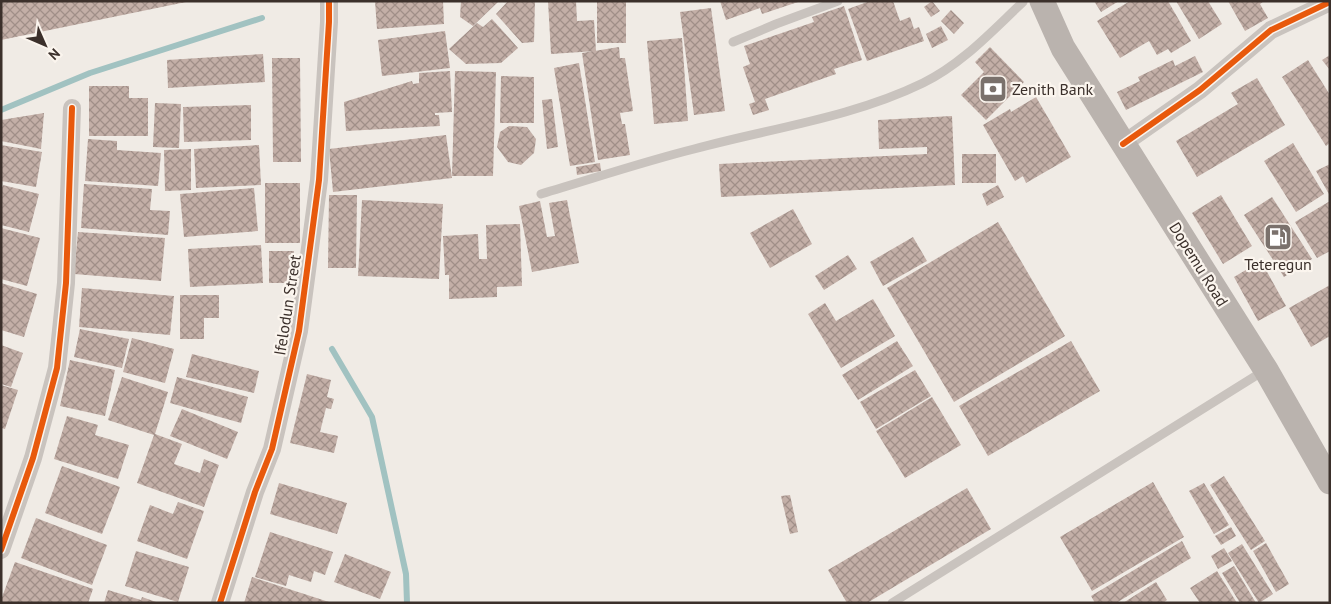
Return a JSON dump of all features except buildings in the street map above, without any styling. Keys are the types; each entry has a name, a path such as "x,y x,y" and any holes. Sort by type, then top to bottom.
{"main road":[{"path":"1042,1 1063,48"},
{"path":"1023,2 1063,48"},
{"name":"Dopemu Road","path":"1063,48 1266,370 1330,482"}],"street":[{"name":"Ifelodun Street","path":"220,603 255,492 272,449 299,331 319,180 329,1"},
{"path":"1123,144 1200,90 1271,30 1330,2"},
{"path":"1,550 32,458 57,368 66,283 72,108"}],"lane":[{"path":"733,42 838,1"},
{"path":"541,194 694,149 841,114 880,101 924,82 962,58 1023,2"},
{"path":"892,603 1266,370"}],"waterway":[{"path":"1,110 90,73 262,18"},
{"path":"332,349 372,417 406,574 407,603"}],"cycle path":[{"path":"220,603 255,492 272,449 299,331 319,180 329,1"},
{"path":"1123,144 1200,90 1271,30 1330,2"},
{"path":"1,550 33,458 57,368 66,283 72,108"}],"place":[{"name":"Zenith Bank","path":"993,89"},
{"name":"Teteregun","path":"1278,237"}]}
